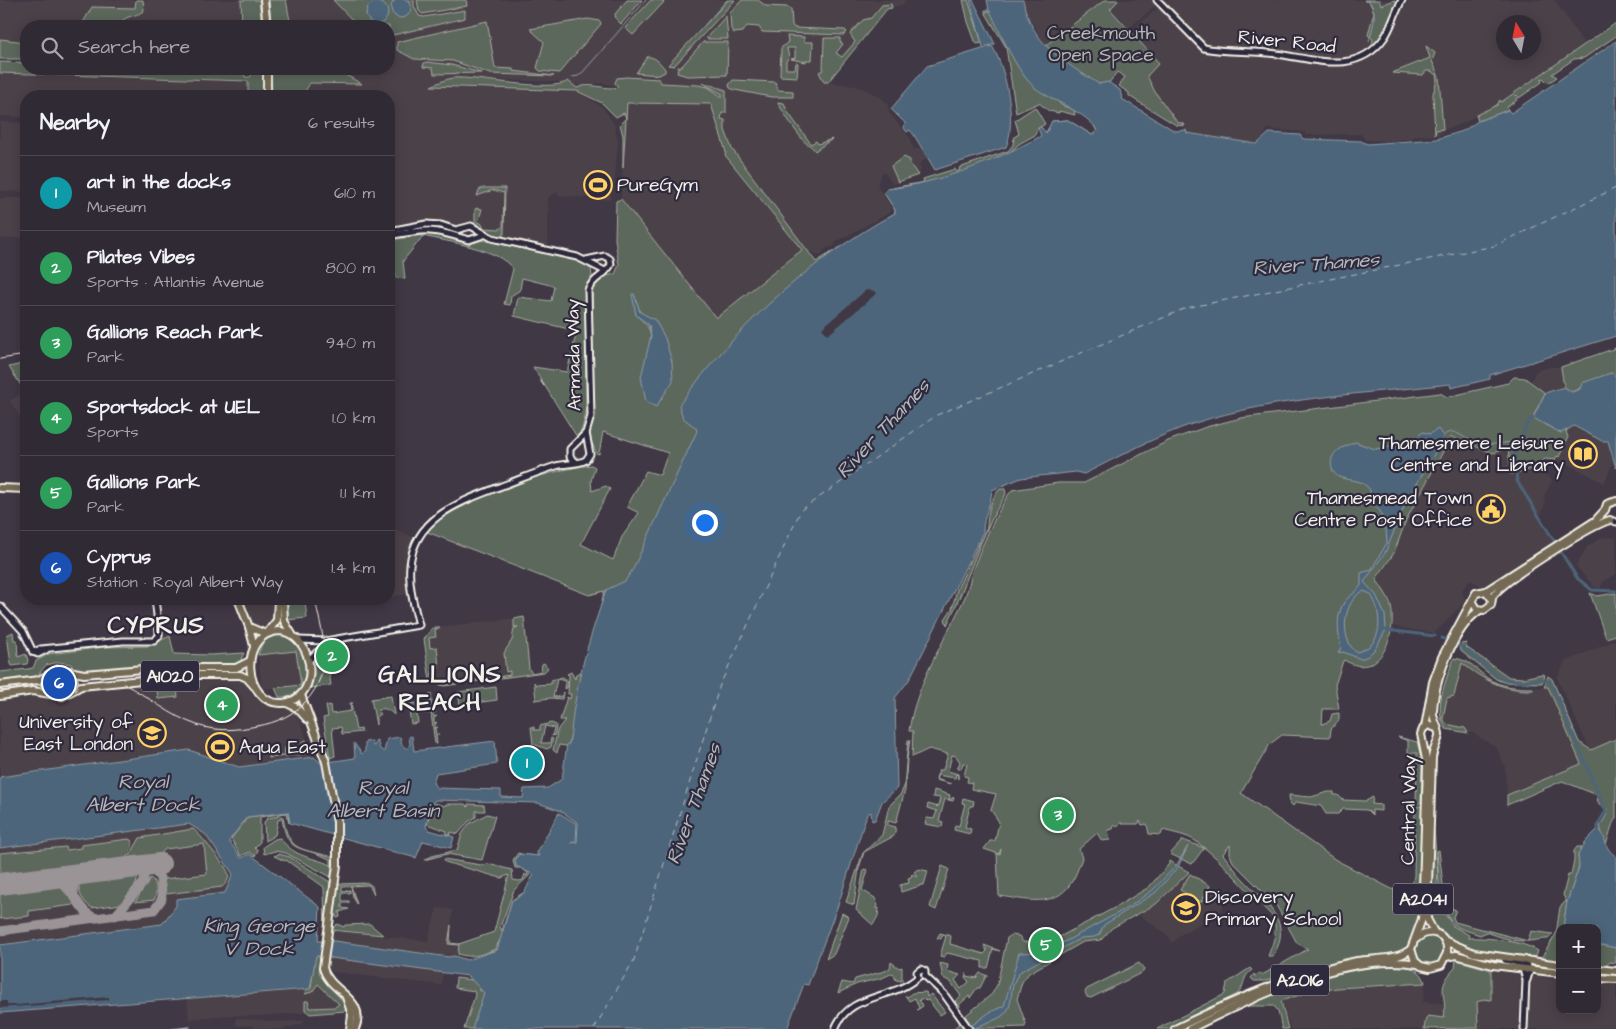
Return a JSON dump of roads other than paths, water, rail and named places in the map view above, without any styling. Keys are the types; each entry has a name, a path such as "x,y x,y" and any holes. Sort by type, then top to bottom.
{"main road":[{"path":"264,0 266,20"},
{"path":"267,75 267,90"},
{"path":"0,488 20,489"},
{"path":"1553,550 1504,583 1492,597 1491,605 1486,610 1480,610 1473,602 1476,592 1486,591 1561,545 1594,521 1606,507 1616,501"},
{"path":"1561,545 1614,521 1606,507"},
{"path":"1486,591 1492,597"},
{"name":"Central Way","path":"1415,940 1421,924 1422,910 1427,764 1421,734 1425,727 1434,682 1451,642 1473,602"},
{"path":"240,605 254,646 250,661 256,689 269,701 287,703 301,712 313,728"},
{"path":"254,646 277,620 278,605"},
{"path":"283,605 285,624 306,651 309,680 302,695 287,703"},
{"name":"Central Way","path":"1434,932 1427,919 1432,758 1435,742 1439,735 1433,713 1438,685 1451,642 1470,618 1480,610"},
{"path":"249,627 266,634 280,631 293,634"},
{"name":"A1020","path":"67,671 76,674 155,668 236,668 250,661"},
{"path":"0,685 36,681 56,670 67,671 74,681 71,690"},
{"name":"A1020","path":"0,696 33,691 62,696 78,687 146,678 226,674 243,676 256,689"},
{"path":"46,676 45,685 48,693"},
{"path":"302,695 321,747 335,801 337,858 324,963 326,976 345,996 352,1014 350,1029"},
{"path":"1425,727 1431,725 1436,728"},
{"name":"Central Way","path":"1423,740 1429,743 1435,742"},
{"path":"1446,941 1448,950 1446,957 1436,967 1430,968 1418,964 1413,957 1411,949 1415,940 1425,932 1434,932 1446,941 1469,952 1556,964"},
{"name":"A2016","path":"1175,1029 1256,990 1290,978 1366,959 1401,956 1411,949"},
{"path":"1446,957 1456,955 1481,962 1556,973"},
{"name":"A2016","path":"1190,1029 1268,991 1294,982 1374,964 1405,962 1418,964"},
{"path":"1601,970 1616,971"},
{"path":"1601,978 1616,979"},
{"path":"345,996 349,996 356,1009 358,1019 355,1029"}],"street":[{"name":"River Road","path":"1157,0 1204,48 1250,50 1342,63 1359,58 1376,47 1384,38 1402,0"},
{"path":"395,230 431,224 456,230 471,226 484,235 586,260 605,271 610,268 611,260 605,256 586,260"},
{"path":"395,235 431,229 446,232 466,240 484,235"},
{"path":"464,229 463,236 466,240"},
{"path":"475,238 477,230"},
{"name":"Armada Way","path":"596,278 597,259"},
{"name":"Armada Way","path":"343,638 419,625 410,586 410,568 414,548 427,526 448,508 464,500 559,465 584,462 588,457 590,450 586,444 586,433 591,414 588,297 590,286 605,271"},
{"name":"Armada Way","path":"559,465 570,457 571,447 586,433"},
{"path":"578,442 586,444"},
{"path":"570,457 576,462"},
{"path":"0,606 23,631 33,652 38,654 46,650 123,641 150,643 159,636 156,605"},
{"path":"299,640 316,642 343,638"},
{"path":"308,661 317,652 343,638"},
{"path":"1496,956 1526,964 1524,1029"},
{"path":"835,1029 840,1017 851,1006 864,1000 895,992 918,977 917,972 921,969 925,971 925,976 944,994 969,1029"}],"water":[{"path":"397,-1 405,-1 410,4 410,12 405,17 397,17 392,12 392,4"},
{"path":"970,0 973,0 995,44 983,47"},
{"path":"987,0 1023,0 1027,16 1034,29 1051,50 1073,68 1099,84 1108,82 1120,90 1122,99 1175,131 1186,130 1187,133 1257,144 1269,133 1300,135 1303,139 1361,141 1367,144 1437,139 1463,131 1478,121 1508,110 1511,113 1616,41 1616,336 1490,375 1490,379 1451,388 1450,384 1321,398 1257,407 1226,414 1166,434 1084,474 1076,472 1021,478 992,490 983,532 909,680 895,698 897,788 882,802 875,820 872,821 871,812 867,814 838,905 808,985 804,984 787,1029 472,1029 484,993 468,976 316,956 310,989 0,1013 0,945 162,924 176,906 176,899 225,893 233,874 205,834 189,824 0,848 0,777 189,750 239,767 314,757 321,763 355,758 354,743 362,754 365,751 365,742 372,741 373,746 377,740 380,749 384,752 387,739 400,737 402,745 407,749 410,744 409,737 412,736 414,751 495,741 497,764 436,773 433,783 437,788 501,790 501,797 523,798 524,789 548,788 562,779 581,673 606,590 625,581 633,569 697,431 696,428 683,418 679,405 702,376 726,348 776,297 833,252 895,213 884,193 887,189 927,182 967,170 1041,136 1038,128 1041,127 1046,133 1052,121 1068,120 1092,135 1097,131 1087,119 1041,92 1027,80 1009,52 990,11 985,12 985,10 989,10","holes":["435,800 538,803 561,811 578,823 577,842 571,843 576,841 577,824 559,813 537,853 539,856 520,854 515,859 516,866 534,875 524,892 512,900 497,950 467,960 454,956 449,957 334,941 318,941 320,907 250,854 241,858 229,841 247,817 288,812 290,823 416,858 423,841 451,848 454,837 429,830 426,827 431,805"]},
{"path":"373,3 381,3 388,13 386,20 368,20 367,17 367,9"},
{"path":"992,46 1002,68 1008,95 1010,124 1006,147 935,170 914,135 910,130 907,132 904,128 905,123 891,109 927,66"},
{"path":"632,294 634,294 640,312 655,320 665,338 672,362 673,381 656,407 646,402 641,377 651,336 649,325 636,315"},
{"path":"1611,373 1616,376 1616,468 1608,441 1602,441 1574,426 1561,433 1533,418 1545,393 1564,387 1572,392 1580,389 1582,383"},
{"path":"1438,429 1443,436 1442,441 1407,500 1385,553 1364,582 1376,595 1385,615 1386,630 1375,649 1368,656 1361,659 1343,652 1338,653 1341,648 1338,630 1340,611 1346,600 1361,585 1361,573 1371,570 1387,543 1386,530 1380,511 1369,501 1370,490 1360,482 1344,479 1336,475 1333,472 1331,461 1334,454 1339,450 1355,442 1375,449 1407,444 1423,432 1430,434","holes":["1363,591 1371,594 1379,619 1376,636 1372,644 1356,652 1347,638 1345,629 1348,611 1356,596"]},
{"path":"1598,829 1603,834 1609,849 1616,856 1616,948 1601,945 1601,924 1564,924 1567,902 1579,867 1578,855 1586,841"},
{"path":"1188,846 1178,867 1156,892 1104,925 1099,935 1081,938 1021,971 1015,979 1009,1008 1005,1013 998,1019 967,1029 990,1012 1004,1006 1019,953 1046,952 1129,907 1154,889 1176,866"}],"waterway":[{"path":"572,77 578,76 583,72 646,0"},
{"path":"703,27 727,0"},
{"path":"1368,0 1374,15 1369,41"},
{"path":"1533,418 1528,422 1514,455 1517,481 1577,578 1592,590 1616,591"},
{"path":"1443,436 1454,432 1474,442 1485,444 1521,441"},
{"path":"1386,630 1435,636"},
{"path":"1442,638 1461,646 1500,678 1521,682 1543,679 1551,683 1606,811 1598,824 1598,829"}],"tram line":[{"path":"0,359 20,356"},
{"path":"540,380 544,386"},
{"path":"124,684 168,711 197,725 227,730 271,723 297,710 315,690 324,663 322,629 316,605"},
{"path":"50,683 68,681"},
{"path":"0,691 38,686"},
{"path":"172,1029 190,1027"}],"place":[{"name":"PureGym","path":"598,185"},
{"name":"Thamesmere Leisure Centre and Library","path":"1583,454"},
{"name":"Thamesmead Town Centre Post Office","path":"1491,509"},
{"name":"Pilates Vibes","path":"332,656"},
{"name":"Cyprus","path":"59,683"},
{"name":"Sportsdock at UEL","path":"222,705"},
{"name":"University of East London","path":"152,733"},
{"name":"Aqua East","path":"220,747"},
{"name":"art in the docks","path":"527,763"},
{"name":"Gallions Reach Park","path":"1058,815"},
{"name":"Discovery Primary School","path":"1186,908"},
{"name":"Gallions Park","path":"1046,945"}],"district":[{"name":"CYPRUS","path":"156,626"},
{"name":"GALLIONS REACH","path":"440,689"}],"park label":[{"name":"Creekmouth Open Space","path":"1101,44"}],"water label":[{"name":"River Thames","path":"1316,264"},
{"name":"River Thames","path":"883,429"},
{"name":"Royal Albert Dock","path":"143,794"},
{"name":"Royal Albert Basin","path":"383,800"},
{"name":"River Thames","path":"694,804"},
{"name":"King George V Dock","path":"259,938"}]}
